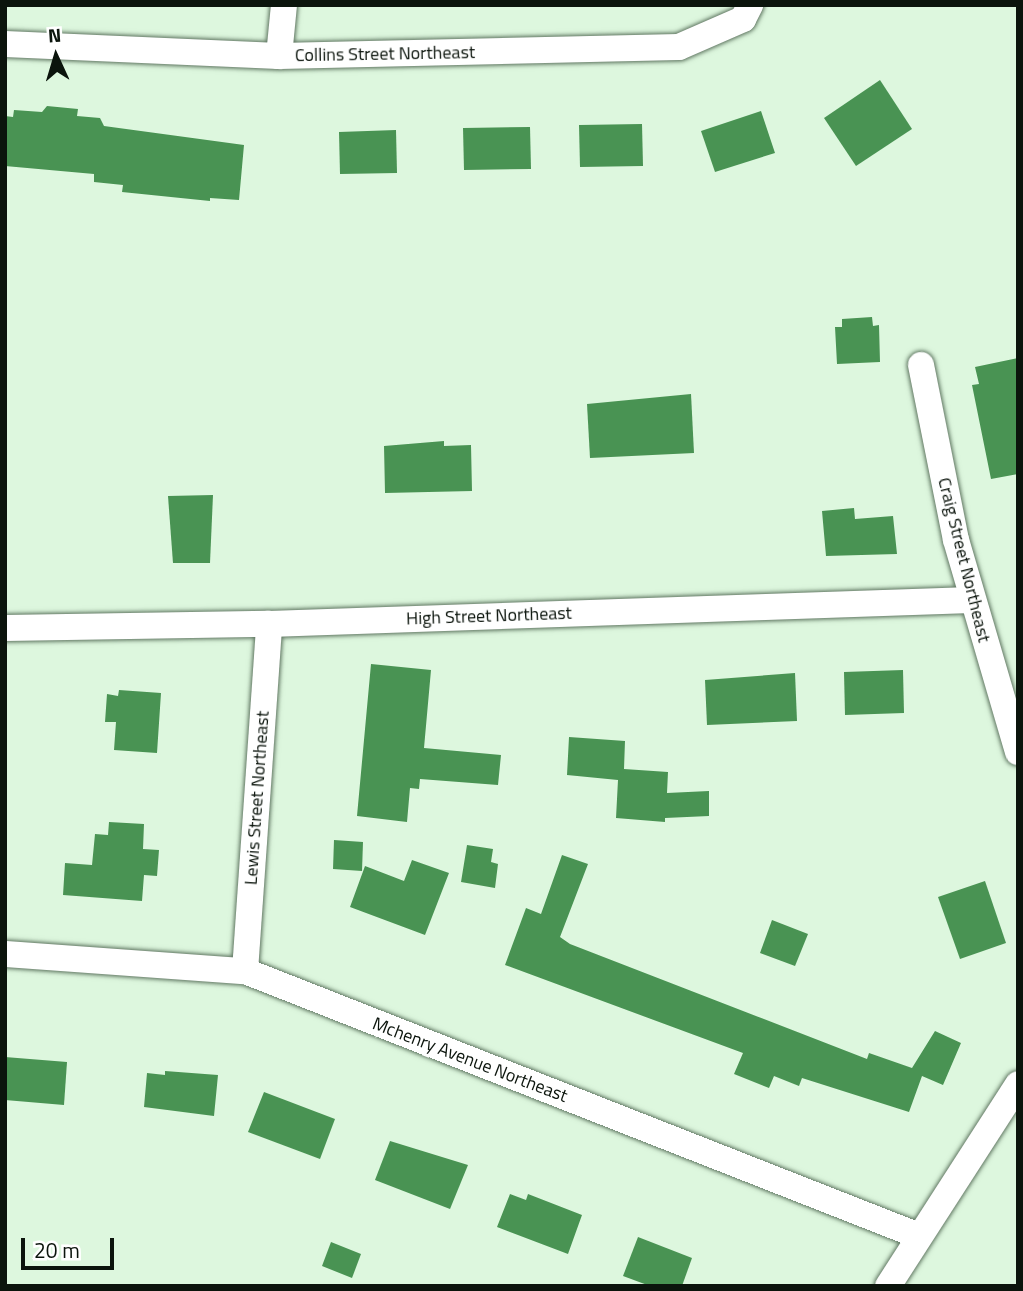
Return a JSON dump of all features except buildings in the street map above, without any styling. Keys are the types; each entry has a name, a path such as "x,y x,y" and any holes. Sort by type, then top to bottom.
{"street":[{"path":"279,56 284,5"},
{"name":"Collins Street Northeast","path":"5,44 279,56 679,47 743,19 750,5"},
{"name":"Craig Street Northeast","path":"921,365 972,600 1018,752"},
{"name":"High Street Northeast","path":"5,628 269,624 972,600"},
{"name":"Lewis Street Northeast","path":"245,971 269,624"},
{"name":"Mchenry Avenue Northeast","path":"5,954 245,971 919,1236"},
{"path":"888,1286 1018,1084"}]}
